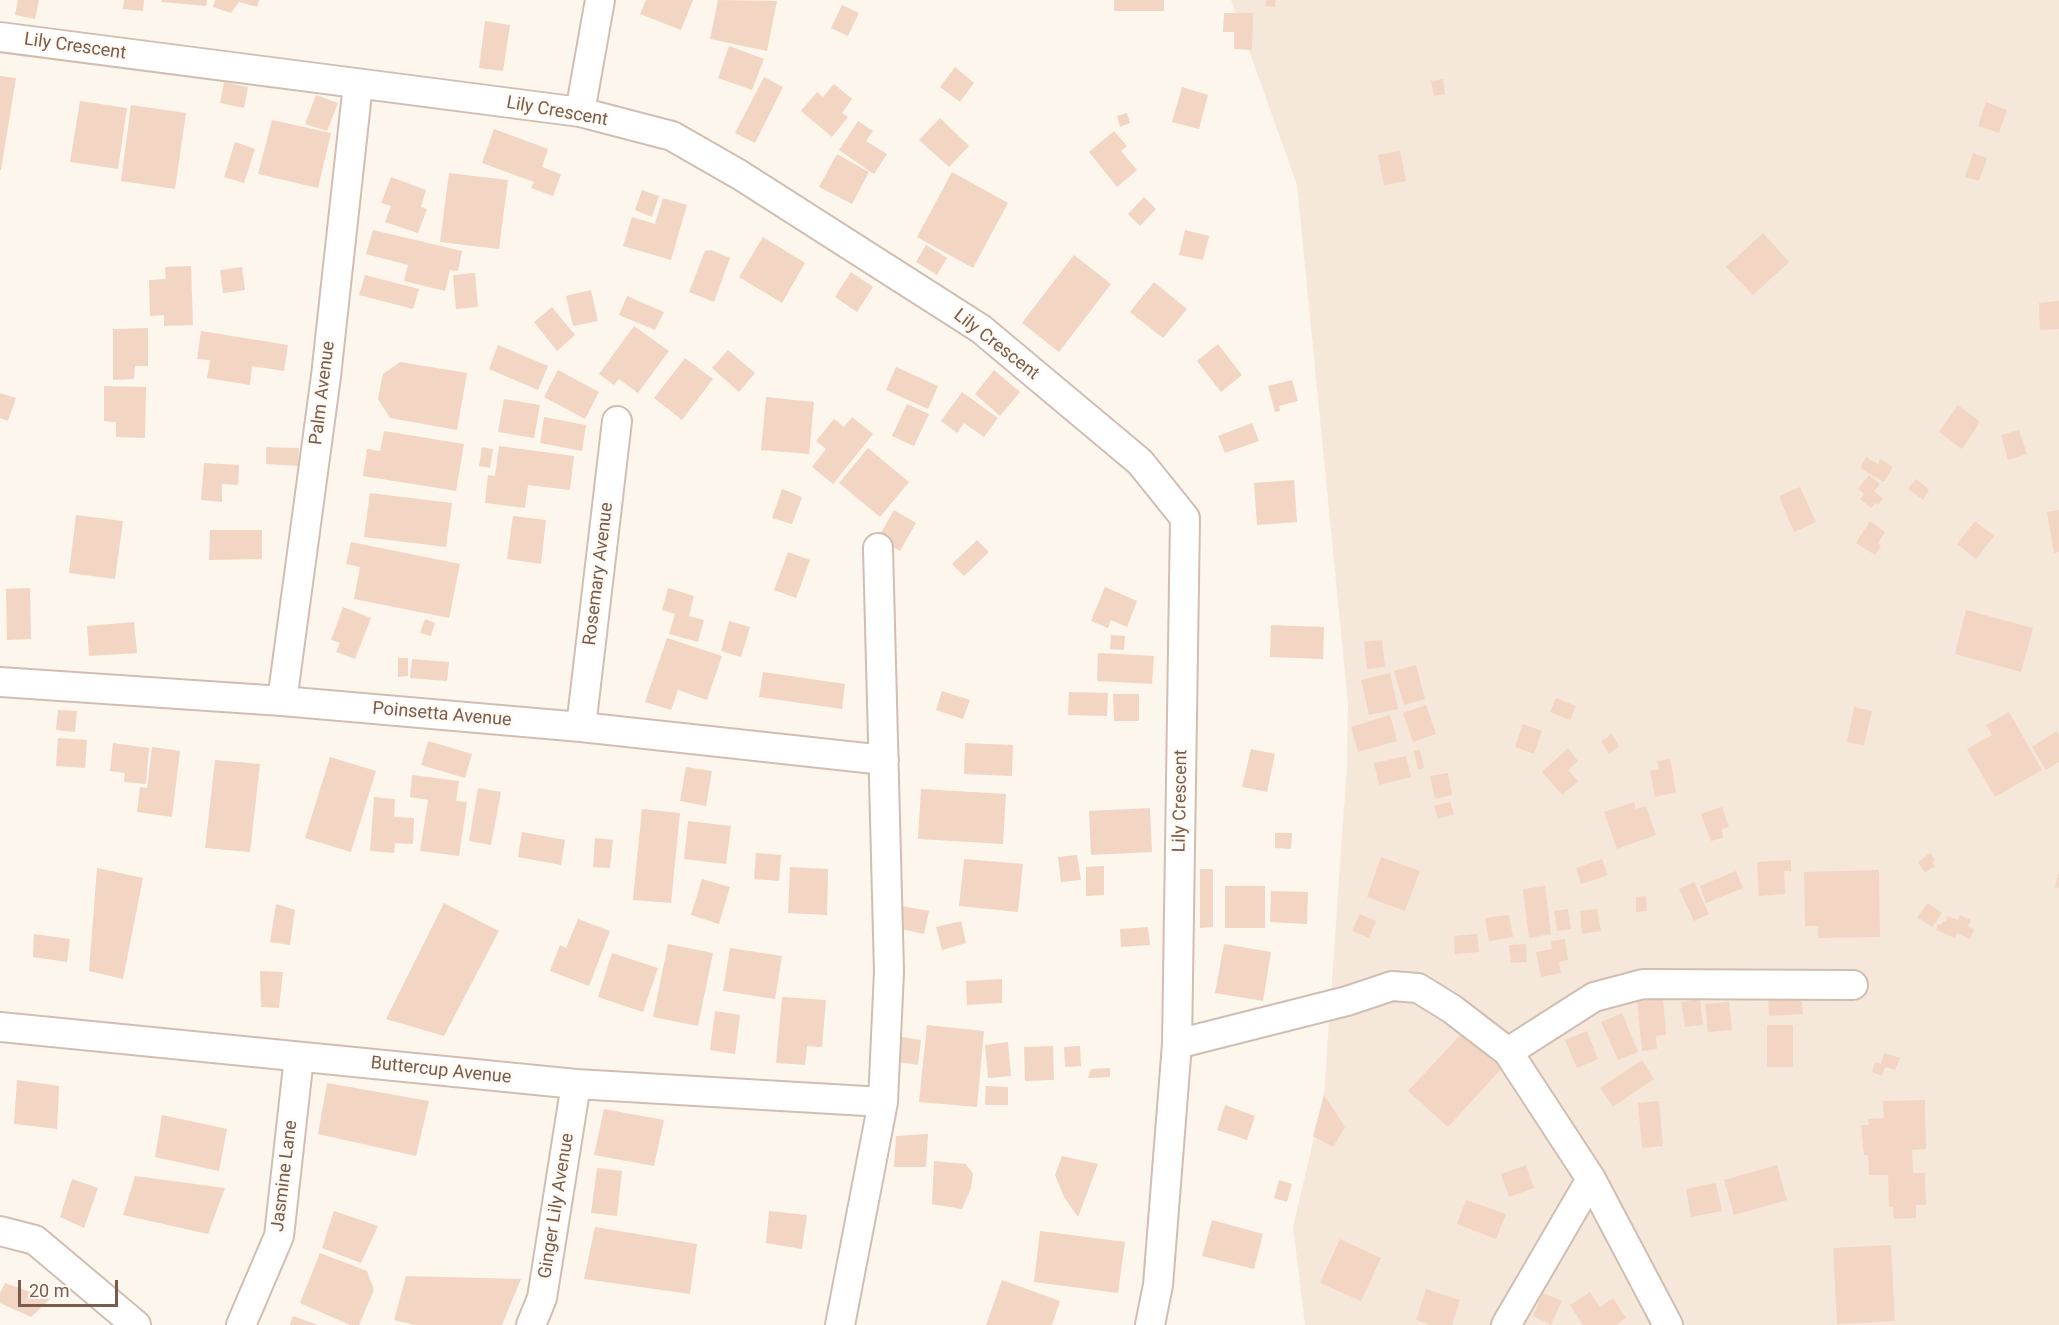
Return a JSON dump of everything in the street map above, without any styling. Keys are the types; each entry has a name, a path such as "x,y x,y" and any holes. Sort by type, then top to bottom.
{"street":[{"path":"580,112 600,0"},
{"name":"Lily Crescent","path":"0,37 580,112 672,136 740,175 981,329 1140,462 1185,518 1178,1044 1158,1285 1150,1325"},
{"name":"Palm Avenue","path":"282,701 326,376 358,84"},
{"name":"Rosemary Avenue","path":"580,727 617,421"},
{"path":"840,1325 883,1102 889,972 878,548"},
{"name":"Poinsetta Avenue","path":"0,682 282,701 580,727 884,760"},
{"path":"1508,1052 1594,997 1643,984 1853,985"},
{"path":"1178,1044 1347,1001 1392,986 1418,988 1452,1009 1508,1052 1592,1179 1668,1325"},
{"name":"Buttercup Avenue","path":"0,1027 576,1084 883,1102"},
{"name":"Jasmine Lane","path":"241,1325 279,1236 299,1057"},
{"name":"Ginger Lily Avenue","path":"531,1325 542,1298 576,1084"},
{"path":"1506,1325 1592,1179"},
{"path":"0,1231 35,1240 136,1325"}],"shaded area":[{"path":"1231,0 2059,0 2059,1325 1305,1325 1293,1227 1324,1095 1347,764 1348,704 1297,185"}],"building":[{"path":"18,0 39,0 35,19 15,15"},
{"path":"124,0 144,0 143,11 123,9"},
{"path":"162,0 207,0 206,6 162,2"},
{"path":"215,0 259,0 257,7 239,2 231,13 213,7"},
{"path":"646,0 693,0 681,30 640,14"},
{"path":"718,0 777,1 767,51 710,39"},
{"path":"1114,0 1164,0 1164,11 1114,11"},
{"path":"1266,0 1276,0 1275,7 1265,6"},
{"path":"842,5 859,13 848,36 831,28"},
{"path":"1224,13 1253,13 1252,50 1234,49 1234,32 1223,32"},
{"path":"485,21 510,25 503,71 479,68"},
{"path":"729,46 764,59 752,90 718,78"},
{"path":"955,67 974,83 960,102 940,87"},
{"path":"0,76 16,78 1,170 0,170"},
{"path":"764,77 783,87 755,143 735,133"},
{"path":"1443,79 1445,94 1434,96 1431,81"},
{"path":"224,82 248,87 244,108 220,103"},
{"path":"834,84 852,99 842,113 848,117 832,137 801,111 817,92 823,97"},
{"path":"1182,87 1208,95 1199,129 1172,122"},
{"path":"316,95 338,103 327,131 305,124"},
{"path":"80,101 127,108 118,169 70,162"},
{"path":"1986,102 2007,110 1999,133 1978,126"},
{"path":"131,105 186,113 175,189 121,181"},
{"path":"1127,113 1130,123 1120,127 1117,116"},
{"path":"940,118 969,146 949,167 919,140"},
{"path":"272,120 331,133 318,188 258,174"},
{"path":"858,121 873,131 866,141 887,154 874,174 839,150"},
{"path":"494,129 548,149 542,167 561,174 553,196 531,188 534,182 482,163"},
{"path":"1114,131 1127,146 1121,151 1137,170 1117,187 1089,152"},
{"path":"235,142 255,149 244,183 224,177"},
{"path":"1400,151 1406,181 1384,185 1378,155"},
{"path":"1973,153 1987,158 1979,181 1965,177"},
{"path":"837,154 869,172 852,204 819,187"},
{"path":"952,172 1008,203 973,268 917,237"},
{"path":"449,173 508,180 499,249 440,242"},
{"path":"391,177 426,190 421,207 427,209 418,233 385,222 391,206 381,203"},
{"path":"642,190 659,196 652,217 635,210"},
{"path":"1144,197 1156,209 1140,226 1128,214"},
{"path":"663,198 687,205 671,260 623,246 632,217 655,224"},
{"path":"373,230 462,251 458,271 450,270 445,291 404,281 408,265 366,254"},
{"path":"1185,230 1209,236 1203,260 1179,255"},
{"path":"1763,233 1789,262 1753,295 1726,267"},
{"path":"763,237 805,263 782,303 739,277"},
{"path":"926,245 947,258 937,275 916,262"},
{"path":"711,250 730,258 714,302 689,292 705,251"},
{"path":"1074,255 1111,284 1059,352 1022,323"},
{"path":"191,266 193,325 164,326 164,315 150,316 149,280 166,279 165,267"},
{"path":"242,267 245,290 223,293 220,270"},
{"path":"851,272 873,287 857,312 835,297"},
{"path":"475,273 478,307 456,309 453,275"},
{"path":"365,275 419,289 413,309 359,295"},
{"path":"1154,282 1187,309 1163,338 1130,312"},
{"path":"591,290 598,321 573,326 566,296"},
{"path":"627,296 664,312 655,330 619,315"},
{"path":"2059,301 2059,329 2040,330 2039,303"},
{"path":"552,307 575,335 557,351 534,322"},
{"path":"634,326 669,351 638,393 619,379 614,385 599,374"},
{"path":"148,328 148,366 135,366 134,379 113,380 113,329"},
{"path":"201,331 288,345 284,371 252,366 250,385 207,378 210,360 197,359"},
{"path":"1218,344 1242,375 1221,392 1197,361"},
{"path":"498,345 548,366 538,390 489,369"},
{"path":"728,350 755,373 739,392 712,368"},
{"path":"685,358 713,379 682,420 654,398"},
{"path":"400,362 467,373 457,430 390,418 378,399 383,374"},
{"path":"896,367 938,386 928,409 886,390"},
{"path":"558,370 599,392 585,419 544,397"},
{"path":"994,370 1020,392 1000,416 975,394"},
{"path":"1292,380 1298,401 1279,406 1280,411 1275,412 1268,386"},
{"path":"104,386 146,387 145,438 116,437 116,422 104,421"},
{"path":"962,392 998,418 984,437 964,423 957,433 941,421"},
{"path":"0,393 16,398 8,421 0,418"},
{"path":"766,397 814,402 809,454 761,450"},
{"path":"504,399 540,405 534,438 498,432"},
{"path":"907,404 929,414 914,446 892,436"},
{"path":"1958,405 1980,422 1962,449 1939,432"},
{"path":"544,417 586,425 582,451 540,443"},
{"path":"852,417 873,434 833,484 812,467 826,449 816,441 834,419 844,427"},
{"path":"1252,423 1259,441 1225,453 1218,436"},
{"path":"2019,430 2027,454 2008,460 2001,435"},
{"path":"384,431 464,444 456,491 363,476 367,449 380,451"},
{"path":"499,446 574,456 570,490 528,485 525,508 485,503 488,475 495,476"},
{"path":"266,447 299,448 298,466 266,464"},
{"path":"482,447 493,449 490,468 479,466"},
{"path":"868,448 909,482 880,517 839,483"},
{"path":"1866,457 1878,464 1880,459 1893,467 1884,482 1860,468"},
{"path":"204,463 239,465 238,485 222,484 222,502 201,500"},
{"path":"1869,475 1880,484 1874,491 1883,499 1871,508 1860,499 1864,494 1858,489"},
{"path":"1916,479 1929,490 1923,500 1908,489"},
{"path":"1294,480 1297,522 1257,525 1254,483"},
{"path":"1800,487 1816,522 1794,532 1779,496"},
{"path":"782,489 802,497 792,524 772,518"},
{"path":"370,493 452,503 446,547 364,537"},
{"path":"894,510 916,523 900,551 878,538"},
{"path":"2059,510 2059,552 2054,553 2047,512"},
{"path":"76,515 123,521 115,579 69,573"},
{"path":"513,516 546,520 541,564 507,559"},
{"path":"1870,521 1885,532 1878,543 1881,546 1875,555 1856,543"},
{"path":"1975,521 1994,536 1976,559 1957,544"},
{"path":"210,530 262,530 262,559 209,560"},
{"path":"977,540 989,552 964,576 952,564"},
{"path":"351,542 460,564 449,618 354,599 360,567 346,564"},
{"path":"788,552 810,560 796,598 774,590"},
{"path":"1105,587 1137,601 1127,627 1111,620 1108,628 1091,621"},
{"path":"30,588 31,639 7,640 6,589"},
{"path":"668,588 694,596 689,616 704,620 698,642 669,634 675,614 662,610"},
{"path":"343,607 371,618 355,659 336,652 340,643 331,640"},
{"path":"1966,610 2033,628 2021,672 1955,654"},
{"path":"425,619 435,623 431,636 420,633"},
{"path":"729,621 750,627 741,657 721,651"},
{"path":"134,622 137,653 89,656 87,626"},
{"path":"1271,625 1324,627 1323,659 1270,657"},
{"path":"1111,635 1125,636 1124,650 1110,649"},
{"path":"667,638 722,656 707,700 678,690 671,710 645,702"},
{"path":"1382,640 1385,667 1367,669 1364,642"},
{"path":"1098,653 1154,656 1152,684 1097,681"},
{"path":"398,658 408,658 408,676 398,677"},
{"path":"412,659 449,662 447,681 410,678"},
{"path":"1416,665 1425,699 1404,705 1394,671"},
{"path":"763,672 845,684 842,709 759,697"},
{"path":"1390,673 1398,709 1369,715 1361,680"},
{"path":"942,691 970,700 963,719 936,710"},
{"path":"1069,692 1108,693 1107,716 1068,715"},
{"path":"1113,694 1139,694 1139,721 1114,721"},
{"path":"1556,698 1576,706 1570,720 1550,712"},
{"path":"1426,705 1436,734 1413,742 1403,713"},
{"path":"1854,707 1872,711 1864,745 1847,742"},
{"path":"58,710 77,711 75,732 56,730"},
{"path":"2009,712 2042,770 1995,797 1967,749 1992,735 1986,725"},
{"path":"1390,715 1397,741 1358,752 1351,727"},
{"path":"1523,724 1542,731 1534,754 1515,747"},
{"path":"2057,731 2059,762 2046,770 2032,747"},
{"path":"1612,734 1619,746 1609,754 1601,741"},
{"path":"58,738 87,740 85,768 56,766"},
{"path":"428,741 472,754 465,778 421,765"},
{"path":"113,743 149,748 146,784 124,782 125,773 110,771"},
{"path":"965,743 1013,745 1012,776 964,774"},
{"path":"152,747 180,751 172,817 137,812 140,787 147,788"},
{"path":"1568,748 1578,761 1568,770 1578,781 1562,795 1542,772"},
{"path":"1251,749 1275,754 1267,792 1242,787"},
{"path":"1420,750 1424,768 1418,770 1414,751"},
{"path":"1406,756 1411,777 1379,785 1374,763"},
{"path":"330,757 376,771 351,852 305,838"},
{"path":"1670,759 1676,792 1655,797 1650,771 1659,769 1657,761"},
{"path":"215,760 260,764 250,852 205,848"},
{"path":"686,767 712,771 706,806 680,801"},
{"path":"1448,773 1452,795 1435,799 1430,776"},
{"path":"412,775 459,781 456,801 467,802 459,856 420,851 428,800 410,797"},
{"path":"478,788 501,792 491,845 469,841"},
{"path":"921,789 1006,794 1003,844 918,839"},
{"path":"374,797 395,799 394,817 414,818 413,844 395,843 394,853 370,851"},
{"path":"1450,802 1454,814 1438,819 1434,806"},
{"path":"1634,802 1636,809 1646,806 1656,835 1617,849 1604,812"},
{"path":"1722,807 1729,827 1722,829 1723,838 1711,841 1701,814"},
{"path":"1150,808 1152,852 1091,855 1089,811"},
{"path":"642,809 680,813 671,903 633,900"},
{"path":"688,821 731,826 726,864 684,859"},
{"path":"522,832 565,840 561,865 518,857"},
{"path":"1275,833 1292,833 1291,849 1275,848"},
{"path":"595,838 613,840 610,868 593,867"},
{"path":"756,853 781,855 779,881 754,879"},
{"path":"1930,853 1935,860 1932,862 1935,866 1925,873 1918,862"},
{"path":"1077,855 1081,880 1061,882 1058,857"},
{"path":"1381,857 1420,871 1405,911 1367,897"},
{"path":"964,859 1023,864 1018,912 959,906"},
{"path":"1602,859 1608,875 1581,884 1576,868"},
{"path":"1791,860 1791,871 1784,871 1785,894 1759,896 1757,862"},
{"path":"1104,866 1104,895 1086,896 1086,867"},
{"path":"790,867 828,869 827,915 788,913"},
{"path":"97,868 143,878 123,979 89,971"},
{"path":"1200,869 1213,869 1213,927 1200,928"},
{"path":"1879,870 1880,937 1818,938 1818,926 1805,926 1804,872"},
{"path":"1736,871 1743,888 1706,903 1700,886"},
{"path":"2059,874 2059,888 2055,887"},
{"path":"702,879 730,887 719,924 691,915"},
{"path":"1694,882 1709,914 1694,921 1679,889"},
{"path":"1225,886 1265,886 1265,928 1225,928"},
{"path":"1545,886 1551,934 1529,938 1523,889"},
{"path":"1271,891 1308,892 1307,924 1270,922"},
{"path":"1646,896 1647,911 1636,912 1636,897"},
{"path":"444,903 499,931 444,1036 386,1019"},
{"path":"1928,903 1942,913 1932,927 1917,917"},
{"path":"276,904 295,910 290,945 270,942"},
{"path":"902,906 929,911 924,934 897,928"},
{"path":"1568,909 1571,929 1557,931 1554,911"},
{"path":"1597,909 1601,931 1582,934 1580,911"},
{"path":"1360,914 1376,921 1369,938 1352,931"},
{"path":"1509,915 1513,937 1489,941 1485,918"},
{"path":"1960,915 1971,920 1968,926 1974,930 1970,939 1957,933 1955,938 1936,930 1938,924 1945,922 1948,916 1958,920"},
{"path":"578,919 610,931 589,986 550,971 560,945 566,948"},
{"path":"961,921 966,943 942,950 936,927"},
{"path":"1148,927 1150,945 1121,947 1120,929"},
{"path":"34,934 70,939 67,962 33,957"},
{"path":"1477,934 1479,952 1455,954 1454,936"},
{"path":"1565,939 1568,960 1559,962 1561,973 1541,977 1536,952 1552,949 1551,941"},
{"path":"668,944 713,953 698,1026 653,1017"},
{"path":"1224,944 1271,952 1263,1001 1215,993"},
{"path":"1526,944 1527,962 1511,963 1509,945"},
{"path":"730,948 782,956 775,999 723,991"},
{"path":"612,953 658,968 643,1012 598,997"},
{"path":"260,971 283,972 279,1008 261,1007"},
{"path":"1002,979 1002,1003 967,1005 966,981"},
{"path":"1801,994 1803,1014 1769,1016 1768,997"},
{"path":"782,997 826,1000 822,1047 807,1046 805,1065 776,1063"},
{"path":"1663,997 1666,1035 1656,1036 1657,1049 1642,1051 1637,999"},
{"path":"1700,999 1703,1025 1685,1027 1681,1002"},
{"path":"1729,1002 1732,1030 1708,1032 1705,1004"},
{"path":"715,1011 740,1015 735,1054 710,1050"},
{"path":"1622,1013 1638,1052 1618,1060 1601,1022"},
{"path":"927,1025 984,1031 977,1107 919,1102"},
{"path":"1767,1025 1793,1025 1793,1067 1767,1067"},
{"path":"1464,1031 1503,1067 1448,1127 1408,1091"},
{"path":"1587,1031 1598,1059 1577,1068 1565,1040"},
{"path":"902,1037 921,1040 918,1065 899,1062"},
{"path":"1008,1042 1011,1076 988,1078 985,1045"},
{"path":"1053,1046 1054,1080 1025,1081 1024,1047"},
{"path":"1080,1046 1081,1066 1065,1067 1064,1047"},
{"path":"1884,1053 1900,1058 1895,1070 1885,1067 1882,1076 1872,1072 1875,1062 1881,1064"},
{"path":"1642,1060 1654,1079 1613,1107 1600,1088"},
{"path":"1110,1068 1110,1077 1088,1078 1091,1069"},
{"path":"17,1080 59,1086 57,1129 14,1124"},
{"path":"327,1083 429,1101 416,1156 318,1134"},
{"path":"986,1086 1008,1087 1008,1105 985,1105"},
{"path":"1324,1095 1345,1127 1333,1147 1313,1136"},
{"path":"1925,1100 1926,1149 1912,1150 1913,1173 1925,1173 1926,1205 1916,1205 1916,1218 1894,1219 1893,1207 1889,1207 1888,1175 1869,1175 1868,1155 1864,1155 1861,1125 1869,1125 1868,1119 1884,1118 1883,1101"},
{"path":"1659,1101 1663,1146 1642,1148 1638,1103"},
{"path":"1225,1105 1255,1116 1247,1140 1217,1130"},
{"path":"604,1109 664,1120 654,1166 594,1155"},
{"path":"162,1115 227,1129 219,1171 155,1157"},
{"path":"928,1134 926,1167 894,1167 896,1136"},
{"path":"1062,1156 1098,1164 1078,1217 1064,1197 1055,1175"},
{"path":"934,1161 966,1164 973,1174 971,1188 962,1209 932,1204"},
{"path":"1526,1165 1534,1188 1509,1197 1501,1174"},
{"path":"1777,1165 1787,1200 1734,1215 1724,1180"},
{"path":"597,1168 622,1171 617,1216 591,1213"},
{"path":"135,1176 225,1188 208,1234 123,1215"},
{"path":"72,1179 98,1188 84,1228 60,1217"},
{"path":"1279,1180 1292,1184 1287,1202 1274,1198"},
{"path":"1716,1183 1722,1211 1691,1217 1686,1189"},
{"path":"1466,1200 1506,1214 1496,1239 1457,1224"},
{"path":"334,1211 378,1226 361,1263 322,1248"},
{"path":"769,1211 807,1215 802,1249 766,1243"},
{"path":"1212,1220 1263,1234 1254,1269 1202,1256"},
{"path":"595,1227 697,1244 690,1294 584,1279"},
{"path":"1040,1231 1125,1242 1118,1293 1034,1282"},
{"path":"1340,1239 1381,1258 1361,1301 1320,1283"},
{"path":"1891,1245 1895,1321 1837,1324 1833,1248"},
{"path":"320,1253 367,1271 374,1290 359,1325 350,1325 300,1303"},
{"path":"406,1276 521,1279 502,1325 415,1325 394,1320"},
{"path":"1002,1280 1060,1301 1052,1325 986,1325"},
{"path":"5,1283 50,1299 31,1317 0,1303 0,1293"},
{"path":"1426,1289 1460,1300 1452,1325 1430,1325 1416,1320"},
{"path":"1590,1292 1600,1307 1613,1298 1626,1318 1616,1325 1583,1325 1570,1305"},
{"path":"1543,1293 1562,1301 1551,1325 1533,1316"},
{"path":"293,1316 318,1325 290,1325"}]}
